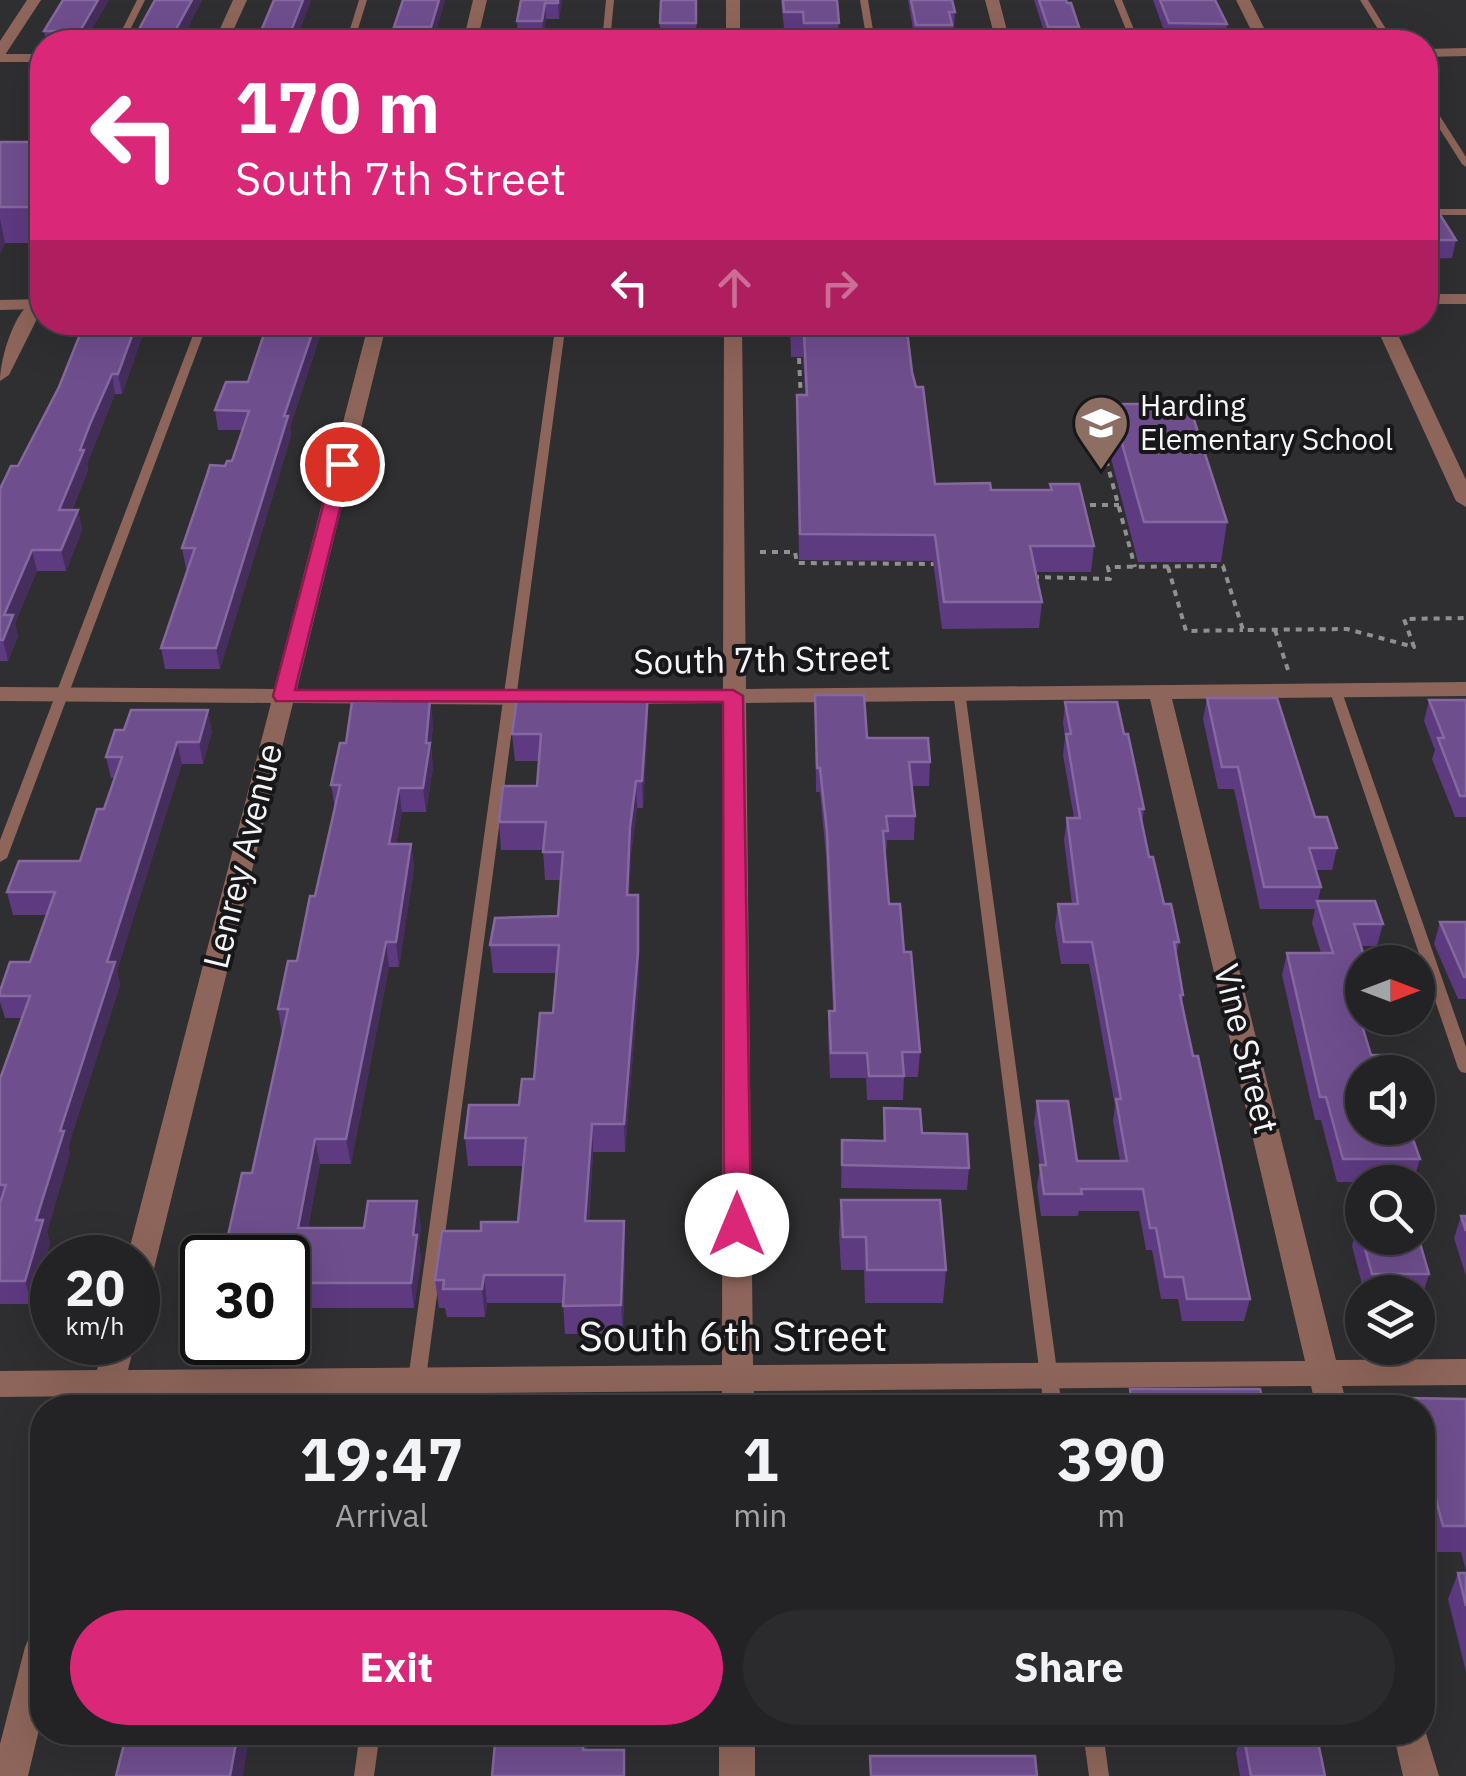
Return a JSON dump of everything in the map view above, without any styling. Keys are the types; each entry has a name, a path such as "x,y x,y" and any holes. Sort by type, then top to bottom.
{"street":[{"path":"30,57 0,55 34,0"},
{"path":"227,30 240,0"},
{"path":"473,30 480,0"},
{"path":"733,0 733,30"},
{"path":"992,0 1000,30"},
{"path":"1242,0 1258,30"},
{"path":"1438,53 1466,52"},
{"path":"1438,299 1466,299"},
{"path":"0,305 30,304"},
{"path":"0,375 30,320"},
{"name":"Lenrey Avenue","path":"147,1235 375,335"},
{"path":"733,335 738,1393"},
{"path":"1389,335 1466,501"},
{"name":"South 7th Street","path":"0,694 507,698 1466,689"},
{"name":"Vine Street","path":"1159,691 1329,1395"},
{"path":"106,1395 114,1365"},
{"name":"South 6th Street","path":"260,1395 1051,1392 1324,1373 1466,1372"},
{"name":"South 6th Street","path":"0,1384 97,1395"},
{"path":"10,1776 30,1695"},
{"path":"737,1745 737,1776"},
{"path":"1414,1745 1422,1776"}],"lane":[{"path":"126,30 141,0"},
{"path":"354,30 363,0"},
{"path":"607,30 610,0"},
{"path":"864,0 869,30"},
{"path":"1118,0 1130,30"},
{"path":"1364,0 1383,30"},
{"path":"1438,120 1466,164"},
{"path":"1438,212 1466,212"},
{"path":"0,858 198,335"},
{"path":"414,1394 559,335"},
{"path":"1335,690 1466,1068"},
{"path":"959,692 1051,1392"},
{"path":"364,1776 368,1745"},
{"path":"1095,1745 1099,1776"}],"path":[{"path":"799,358 802,418"},
{"path":"1100,437 1136,567"},
{"path":"1065,505 1119,505"},
{"path":"846,547 847,564"},
{"path":"732,552 795,552 797,563 945,564 947,576"},
{"path":"1016,575 1033,575 1034,580 1110,578 1108,567 1223,566 1243,630"},
{"path":"1168,567 1186,630 1347,629 1414,647 1404,619 1466,618"},
{"path":"1275,630 1294,690"}],"building":[{"path":"63,0 98,0 81,30 45,30"},
{"path":"155,0 192,0 176,30 139,30"},
{"path":"274,0 303,0 291,30 261,30"},
{"path":"403,0 439,0 431,27 394,27"},
{"path":"521,0 558,3 545,3 542,21 517,21"},
{"path":"661,0 696,0 696,23 660,23"},
{"path":"783,0 837,0 839,23 804,23 803,12 784,12"},
{"path":"911,0 952,0 952,25 916,25"},
{"path":"1039,0 1071,3 1079,27 1048,27"},
{"path":"1160,0 1215,0 1227,24 1169,23"},
{"path":"0,142 30,142 30,207 0,207"},
{"path":"1438,211 1456,240 1438,240"},
{"path":"80,335 132,335 118,374 112,374 90,424 80,450 84,450 59,510 78,510 61,550 32,550 4,615 13,615 0,640 0,489 11,466 18,466 59,387"},
{"path":"264,335 312,335 216,648 161,648 195,548 182,548 210,465 225,466 232,461 249,411 215,410 226,382 248,382"},
{"path":"804,335 908,335 916,387 923,387 935,484 990,483 991,490 1052,490 1050,484 1079,484 1094,546 1030,546 1042,602 944,602 935,535 800,534 797,395 807,395"},
{"path":"1111,404 1189,404 1227,522 1144,522"},
{"path":"518,691 648,693 642,781 636,781 630,827 627,895 638,895 638,952 624,1124 592,1124 585,1221 624,1221 621,1305 563,1306 565,1275 484,1275 482,1289 443,1289 444,1280 435,1280 442,1231 481,1231 481,1222 518,1222 526,1138 465,1138 469,1105 519,1105 522,1079 534,1079 540,1013 553,1013 559,945 490,945 495,918 558,916 563,852 543,852 546,822 499,822 503,786 537,786 541,734 512,734"},
{"path":"815,695 864,695 867,738 928,738 930,762 909,762 915,816 886,816 888,831 883,831 889,904 900,904 904,952 911,952 920,1052 902,1052 904,1076 869,1076 867,1053 831,1053 829,1011 835,1011 827,832 817,768"},
{"path":"1207,698 1277,698 1315,817 1327,817 1337,848 1309,848 1321,887 1264,887 1238,767 1222,767"},
{"path":"430,700 426,743 430,743 423,788 399,788 389,844 411,844 396,942 386,942 346,1139 315,1139 298,1228 364,1228 368,1201 417,1201 411,1283 310,1283 310,1235 228,1235 242,1173 252,1173 288,1009 278,1009 288,961 297,961 310,896 315,896 340,785 331,785 340,743 346,743 352,702"},
{"path":"1429,700 1466,700 1466,796 1460,796 1438,738 1444,738"},
{"path":"1065,702 1117,702 1124,734 1128,734 1144,809 1139,809 1149,857 1153,857 1164,904 1171,904 1179,942 1174,942 1180,995 1193,1056 1198,1056 1250,1299 1187,1299 1183,1277 1165,1277 1156,1228 1150,1228 1143,1189 1081,1189 1082,1194 1044,1194 1040,1165 1046,1165 1037,1101 1068,1101 1077,1161 1127,1161 1116,1099 1121,1099 1092,942 1064,942 1058,904 1078,904 1067,818 1080,818 1066,734 1071,734"},
{"path":"131,710 208,710 199,742 177,742 107,962 115,962 60,1131 64,1131 36,1220 43,1220 39,1235 30,1235 30,1264 25,1281 0,1281 0,1203 6,1185 0,1185 0,1079 30,996 0,996 0,991 10,962 30,962 55,892 7,892 19,861 80,861 97,809 104,809 122,757 106,757 115,730 124,730"},
{"path":"1317,901 1375,901 1383,924 1354,924 1361,945 1345,945 1345,1035 1365,1035 1371,1055 1345,1055 1345,1145 1415,1145 1420,1159 1343,1159 1326,1097 1320,1097 1287,953 1333,953"},
{"path":"1440,922 1466,922 1466,977 1464,977"},
{"path":"884,1108 920,1109 922,1133 967,1134 969,1168 842,1165 842,1140 885,1141"},
{"path":"841,1200 940,1200 946,1270 867,1270 866,1237 843,1237"},
{"path":"1367,1255 1424,1255 1429,1274 1372,1274"},
{"path":"1130,1389 1260,1389 1261,1395 1131,1395"},
{"path":"1435,1398 1466,1399 1466,1526 1443,1526 1435,1496"},
{"path":"1458,1573 1466,1573 1466,1606"},
{"path":"124,1745 236,1745 230,1776 116,1776"},
{"path":"495,1745 583,1745 583,1750 624,1750 624,1776 492,1776"},
{"path":"1245,1745 1319,1745 1325,1776 1251,1776"},
{"path":"870,1756 1035,1756 1037,1776 871,1776"}],"place":[{"name":"Harding Elementary School","path":"1101,472"}],"route":[{"path":"342,464 284,696 733,696 737,1225"}]}
